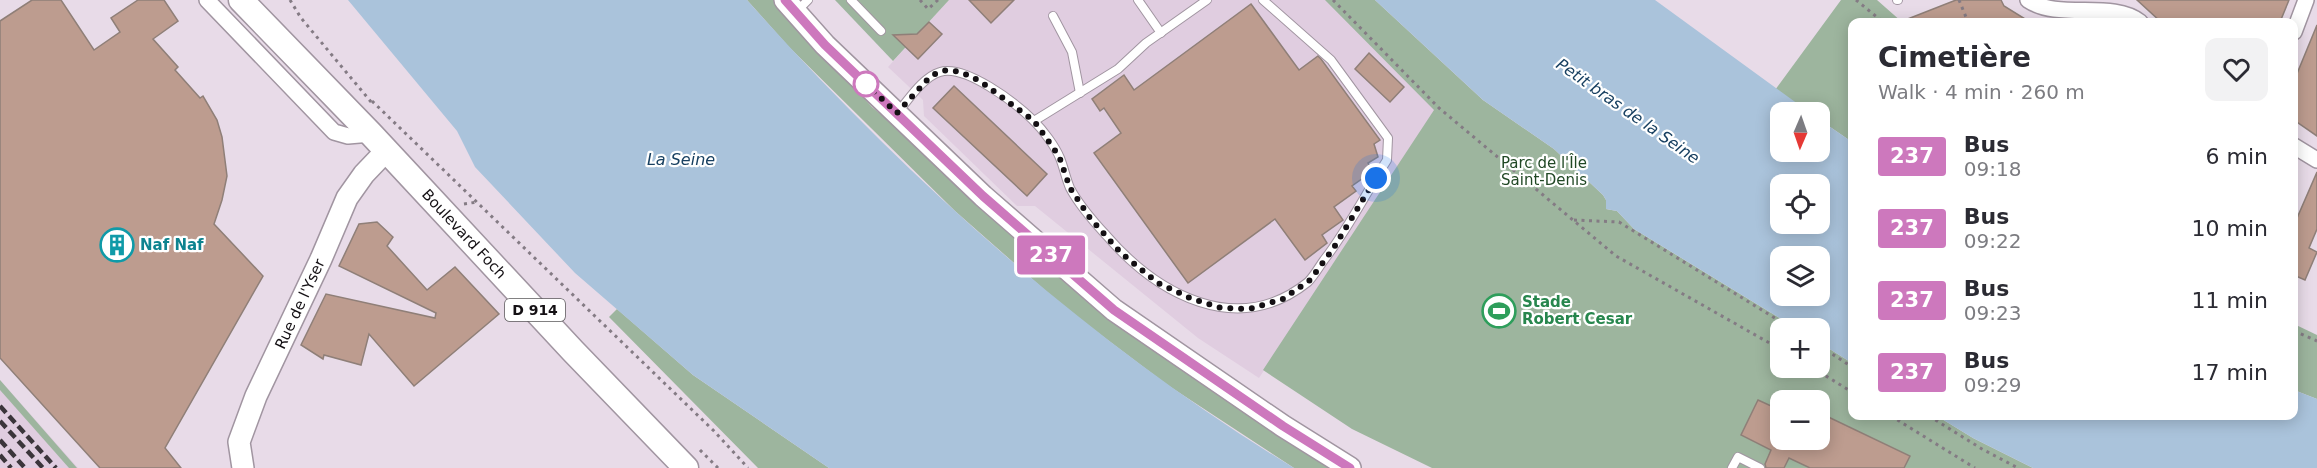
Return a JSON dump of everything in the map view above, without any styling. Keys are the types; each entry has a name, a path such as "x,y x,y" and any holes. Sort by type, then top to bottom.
{"main road":[{"name":"Boulevard Foch","path":"241,0 379,142 573,351 686,468"}],"street":[{"path":"207,0 334,132 379,142"},
{"path":"2028,0 2049,8 2122,13 2132,18"},
{"path":"2298,21 2306,0"},
{"path":"796,4 825,45 983,196 1114,310 1283,426 1350,468"},
{"name":"Rue de l'Yser","path":"243,468 239,442 256,396 321,259 347,198 364,174 379,142"},
{"path":"2298,148 2317,160"}],"lane":[{"path":"851,0 881,31"},
{"path":"1138,0 1161,33"},
{"path":"1034,121 1118,69 1161,33 1208,0"},
{"path":"897,113 929,78 938,72 948,70 961,72 980,81 1034,121 1059,156 1070,188 1090,218 1121,253 1158,283 1190,298 1221,308 1249,309 1283,299 1310,280 1333,249 1387,160 1389,148 1388,138 1332,60 1263,0"},
{"path":"1053,15 1072,52 1080,93"},
{"path":"1732,468 1738,457 1760,468"}],"path":[{"path":"290,0 301,18 361,90 714,430 748,468"},
{"path":"920,0 928,9 938,0"},
{"path":"1333,0 1439,108 1616,256 1770,344"},
{"path":"1856,0 1878,18"},
{"path":"1959,0 1966,18"},
{"path":"1572,220 1618,222 1775,318"},
{"path":"2298,333 2317,341"},
{"path":"1830,353 1848,364"},
{"path":"1829,378 1848,390"},
{"path":"1897,420 1975,468"},
{"path":"1935,420 2018,468"}],"shaded area":[{"path":"949,0 1327,0 1435,109 1259,378 1198,338 1035,206 1017,206 924,116 923,100 888,67"},
{"path":"0,380 78,468 0,468"}],"green space":[{"path":"747,0 774,0 872,107 983,206 1335,468 1294,468 1166,384 1064,307 955,211 788,46"},
{"path":"835,0 949,0 893,61"},
{"name":"Stade Robert Cesar","path":"1325,0 1375,0 1483,100 1554,149 1603,195 1606,200 1606,209 1617,211 1634,229 1780,318 1770,318 1770,378 1830,378 1830,349 1848,360 1848,420 1944,420 1973,438 2033,468 1432,468 1352,429 1263,370 1434,110"},
{"path":"1841,0 1877,0 1897,18 1848,18 1848,139 1830,127 1830,102 1794,102 1775,90"},
{"path":"617,309 693,375 829,468 758,468 609,317"},
{"path":"2298,326 2317,335 2317,399 2298,392"},
{"path":"0,380 77,468 69,468 0,390"}],"water":[{"name":"La Seine","path":"348,0 747,0 871,131 936,194 1004,254 1073,312 1145,367 1218,419 1294,468 829,468 693,375 575,273 475,167 457,131"},
{"name":"Petit bras de la Seine","path":"1375,0 1655,0 1795,102 1770,102 1770,162 1830,162 1830,127 1848,139 1848,360 1830,349 1830,318 1780,318 1634,229 1617,211 1606,209 1606,200 1554,149 1483,100"},
{"path":"2298,392 2317,399 2317,468 2033,468 1973,438 1944,420 2298,420"}],"building":[{"name":"Naf Naf","path":"32,0 61,0 94,50 120,32 111,18 138,0 164,0 178,21 153,39 178,67 175,70 200,98 203,96 217,120 222,137 227,176 214,224 263,276 165,448 181,468 100,468 0,358 0,21"},
{"path":"969,0 1014,0 991,23"},
{"path":"1956,0 2001,0 2004,6 2024,18 1910,18"},
{"path":"2137,0 2289,0 2282,18 2157,18"},
{"path":"1251,4 1299,70 1318,56 1321,59 1380,140 1374,144 1378,157 1368,163 1373,171 1352,186 1356,191 1334,207 1343,220 1322,235 1327,243 1305,260 1275,219 1188,283 1094,153 1121,133 1104,108 1100,111 1092,99 1124,75 1134,90"},
{"path":"929,22 942,34 918,59 893,35 917,34"},
{"path":"2317,25 2317,136 2298,123 2298,71"},
{"path":"1369,53 1404,87 1390,102 1355,69"},
{"path":"954,86 1047,174 1027,196 933,108"},
{"path":"2317,172 2317,229 2309,248 2317,252 2305,280 2298,277 2298,216"},
{"path":"377,222 393,237 387,246 427,290 455,267 499,314 414,386 369,334 361,365 324,355 323,359 301,345 326,294 435,318 436,313 339,266 359,224"},
{"path":"1758,400 1770,405 1770,450 1741,435"},
{"path":"1830,418 1910,456 1904,468 1810,468 1789,458 1784,468 1766,468 1765,464 1771,450 1830,450"}],"railway":[{"path":"0,406 56,468"},
{"path":"0,421 43,468"},
{"path":"0,440 25,468"},
{"path":"0,455 11,468"}],"bus line":[{"name":"237","path":"785,0 825,45 983,196 1114,310 1283,426 1337,462 1350,468"}],"place":[{"name":"Naf Naf","path":"117,245"},
{"name":"Stade Robert Cesar","path":"1499,311"}],"route":[{"path":"866,84 897,113 929,78 938,72 948,70 961,72 988,86 1034,121 1059,156 1070,188 1090,218 1121,253 1158,283 1190,298 1221,308 1249,309 1283,299 1310,280 1333,249 1376,178"}],"park label":[{"name":"Parc de l'Île Saint-Denis","path":"1544,172"}]}
